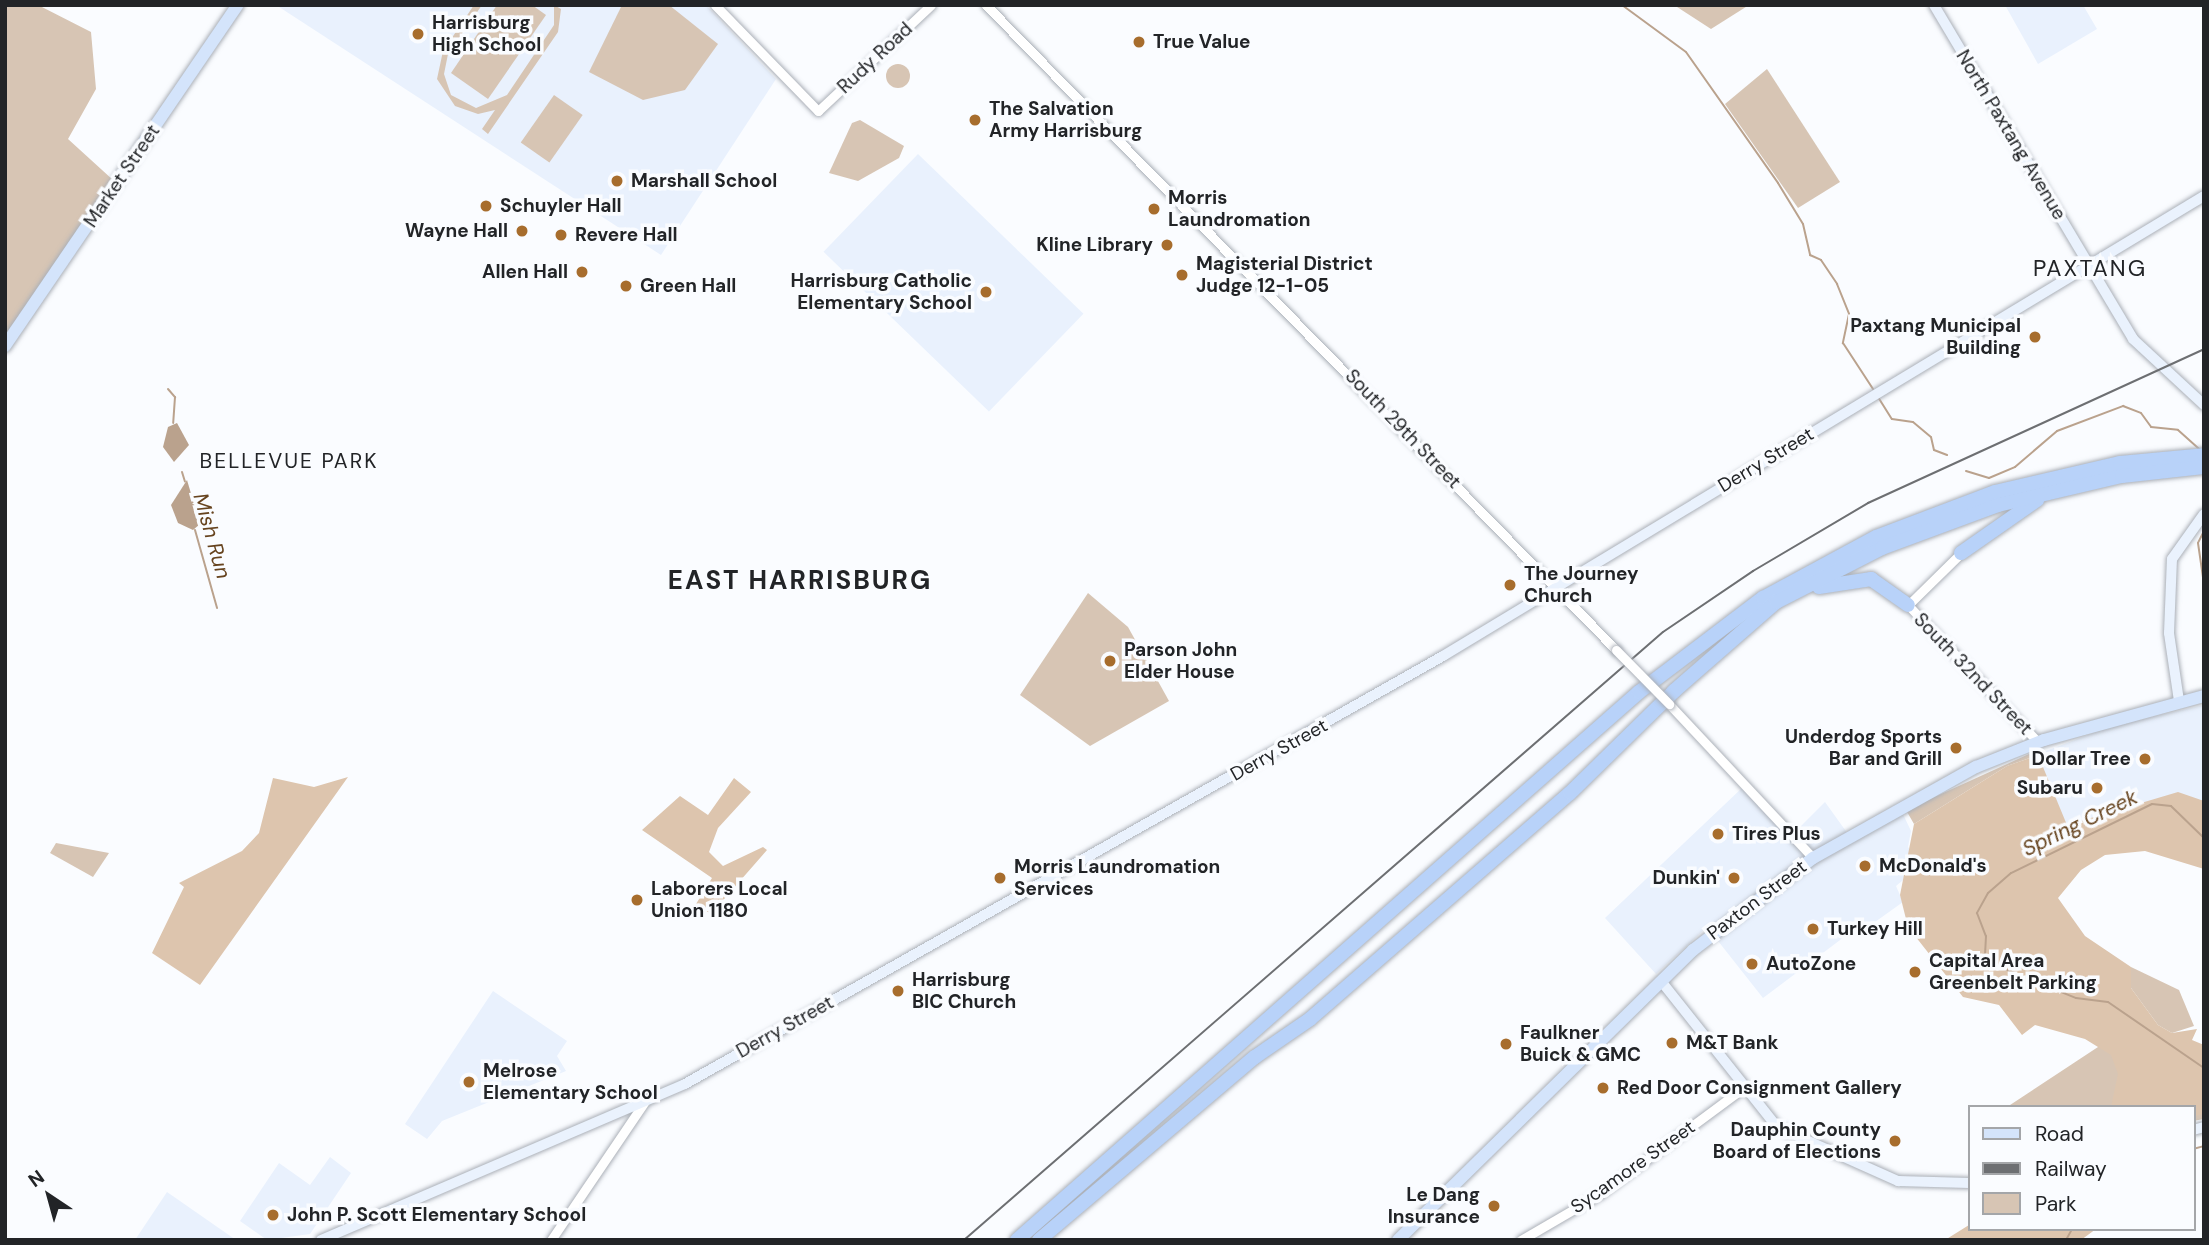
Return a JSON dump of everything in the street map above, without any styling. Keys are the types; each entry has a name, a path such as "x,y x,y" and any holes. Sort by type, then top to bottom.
{"highway":[{"path":"1039,1240 1255,1057 1310,1019 1501,854 1758,617 1882,548 1998,505 2084,483 2193,464 2204,455"},
{"path":"1017,1240 1597,728 1763,598 1876,537 1995,492 2120,463 2193,464"},
{"path":"1961,553 2020,508 2084,483"},
{"path":"1758,617 1818,587 1855,577 1881,582 1908,605"}],"main road":[{"name":"Market Street","path":"5,346 238,5"},
{"name":"North Paxtang Avenue","path":"1934,5 2138,346 2204,405"},
{"name":"Derry Street","path":"321,1240 645,1101 982,918 1557,587 1875,392 2204,196"},
{"path":"2179,701 2169,633 2172,559 2204,514"},
{"name":"Paxton Street","path":"1398,1240 1726,920 1813,858 1921,794 2038,742 2204,696"},
{"path":"1661,981 1742,1089 1787,1134 1898,1181 1968,1183"}],"street":[{"name":"Rudy Road","path":"715,5 818,111 931,5"},
{"name":"South 29th Street","path":"986,5 1557,587 1813,858"},
{"path":"1908,605 1961,553"},
{"name":"South 32nd Street","path":"1908,605 2038,742"},
{"name":"Sycamore Street","path":"1521,1240 1600,1194 1742,1089"},
{"path":"551,1240 645,1101"}],"shaded area":[{"path":"276,5 706,5 776,79 661,255"},
{"path":"2005,5 2083,5 2097,29 2038,64"},
{"path":"918,154 1083,314 989,412 824,252"},
{"path":"177,423 189,445 174,462 163,447 168,427"},
{"path":"187,480 200,524 193,530 178,523 171,505"},
{"path":"2204,705 2204,805 2067,826 2060,820 2038,754 2109,727"},
{"path":"2038,755 2067,825 2178,792 2204,801 2204,869 2145,851 2105,855 2081,870 2058,898 2085,936 2131,967 2131,988 2158,1025 2172,1033 2197,1029 2192,1040 2204,1045 2204,1114 2195,1116 2195,1105 2111,1105 2118,1074 2111,1055 2085,1039 2035,1025 2022,1035 1999,1005 1963,997 1908,927 1900,895 1914,824 2007,766"},
{"path":"348,777 200,985 152,953 184,887 179,883 242,851 259,833 273,778 314,787"},
{"path":"734,778 751,792 718,828 709,852 723,866 763,847 767,850 711,914 696,904 712,878 642,830 680,796 708,815"},
{"path":"1742,788 1790,837 1825,802 1853,841 1902,812 1911,831 1908,847 1921,865 1896,886 1903,902 1868,927 1864,922 1763,998 1707,927 1656,974 1605,918"},
{"path":"493,991 567,1041 557,1056 566,1071 442,1121 427,1139 405,1124"},
{"path":"330,1157 351,1173 310,1234 267,1240 240,1221 279,1163 310,1185"},
{"path":"167,1192 236,1240 135,1240"},
{"path":"1968,1226 1968,1231 2093,1231 2081,1240 1945,1240"}],"green space":[{"path":"5,5 38,5 91,32 96,89 68,139 113,180 5,336"},
{"path":"474,5 482,5 448,54 444,74 451,95 476,108 507,95 554,25 554,5 561,9 558,32 488,134 482,129 495,110 478,114 455,106 437,79 443,51"},
{"path":"497,5 532,5 546,15 488,99 451,73"},
{"path":"622,5 669,5 718,44 685,90 643,100 589,72"},
{"path":"1674,5 1749,5 1711,29"},
{"path":"893,64 903,64 910,71 910,81 903,88 893,88 886,81 886,71"},
{"path":"1767,69 1840,182 1798,208 1725,104"},
{"path":"554,95 583,115 549,163 521,143"},
{"path":"860,120 904,146 899,158 858,181 829,173 852,123"},
{"path":"1088,593 1128,627 1169,701 1090,746 1020,695"},
{"path":"2029,754 2038,755 2007,766 1914,824 1906,810"},
{"path":"56,843 109,853 93,877 50,853"},
{"path":"2131,967 2179,990 2194,1026 2172,1033 2158,1025 2131,988"},
{"path":"2126,1012 2204,1064 2204,1119 2195,1121 2195,1105 2010,1105 2098,1047"}],"waterway":[{"path":"1622,5 1686,52 1778,183 1803,224 1810,255 1821,260 1837,284 1849,314 1843,343 1873,389"},
{"path":"168,389 175,397 173,423"},
{"path":"1878,397 1892,419 1913,422 1931,437 1934,450 1947,455"},
{"path":"1966,471 1989,478 2015,467 2057,431 2123,406 2141,413 2151,427 2178,430 2200,450"},
{"name":"Mish Run","path":"182,472 185,482"},
{"name":"Mish Run","path":"195,530 217,608"},
{"name":"Spring Creek","path":"2204,531 2198,543 2204,584"},
{"name":"Spring Creek","path":"2204,838 2171,806 2152,804 2011,873 1988,893 1977,913 1986,936 1985,955 1995,965 2076,998 2108,1002 2204,1068"},
{"name":"Spring Creek","path":"2195,1148 2204,1146"},
{"name":"Spring Creek","path":"2066,1240 2071,1231"}],"railway":[{"path":"964,1240 1663,632 1753,571 1868,503 2204,349"}],"place":[{"name":"Harrisburg High School","path":"418,34"},
{"name":"True Value","path":"1139,42"},
{"name":"The Salvation Army Harrisburg","path":"975,120"},
{"name":"Marshall School","path":"617,181"},
{"name":"Schuyler Hall","path":"486,206"},
{"name":"Morris Laundromation","path":"1154,209"},
{"name":"Wayne Hall","path":"522,231"},
{"name":"Revere Hall","path":"561,235"},
{"name":"Kline Library","path":"1167,245"},
{"name":"Allen Hall","path":"582,272"},
{"name":"Magisterial District Judge 12-1-05","path":"1182,275"},
{"name":"Green Hall","path":"626,286"},
{"name":"Harrisburg Catholic Elementary School","path":"986,292"},
{"name":"Paxtang Municipal Building","path":"2035,337"},
{"name":"The Journey Church","path":"1510,585"},
{"name":"Parson John Elder House","path":"1110,661"},
{"name":"Underdog Sports Bar and Grill","path":"1956,748"},
{"name":"Dollar Tree","path":"2145,759"},
{"name":"Subaru","path":"2097,788"},
{"name":"Tires Plus","path":"1718,834"},
{"name":"McDonald's","path":"1865,866"},
{"name":"Morris Laundromation Services","path":"1000,878"},
{"name":"Dunkin'","path":"1734,878"},
{"name":"Laborers Local Union 1180","path":"637,900"},
{"name":"Turkey Hill","path":"1813,929"},
{"name":"AutoZone","path":"1752,964"},
{"name":"Capital Area Greenbelt Parking","path":"1915,972"},
{"name":"Harrisburg BIC Church","path":"898,991"},
{"name":"M&T Bank","path":"1672,1043"},
{"name":"Faulkner Buick & GMC","path":"1506,1044"},
{"name":"Melrose Elementary School","path":"469,1082"},
{"name":"Red Door Consignment Gallery","path":"1603,1088"},
{"name":"Dauphin County Board of Elections","path":"1895,1141"},
{"name":"Le Dang Insurance","path":"1494,1206"},
{"name":"John P. Scott Elementary School","path":"273,1215"}],"district":[{"name":"PAXTANG","path":"2090,268"},
{"name":"BELLEVUE PARK","path":"289,461"},
{"name":"EAST HARRISBURG","path":"800,581"}]}
